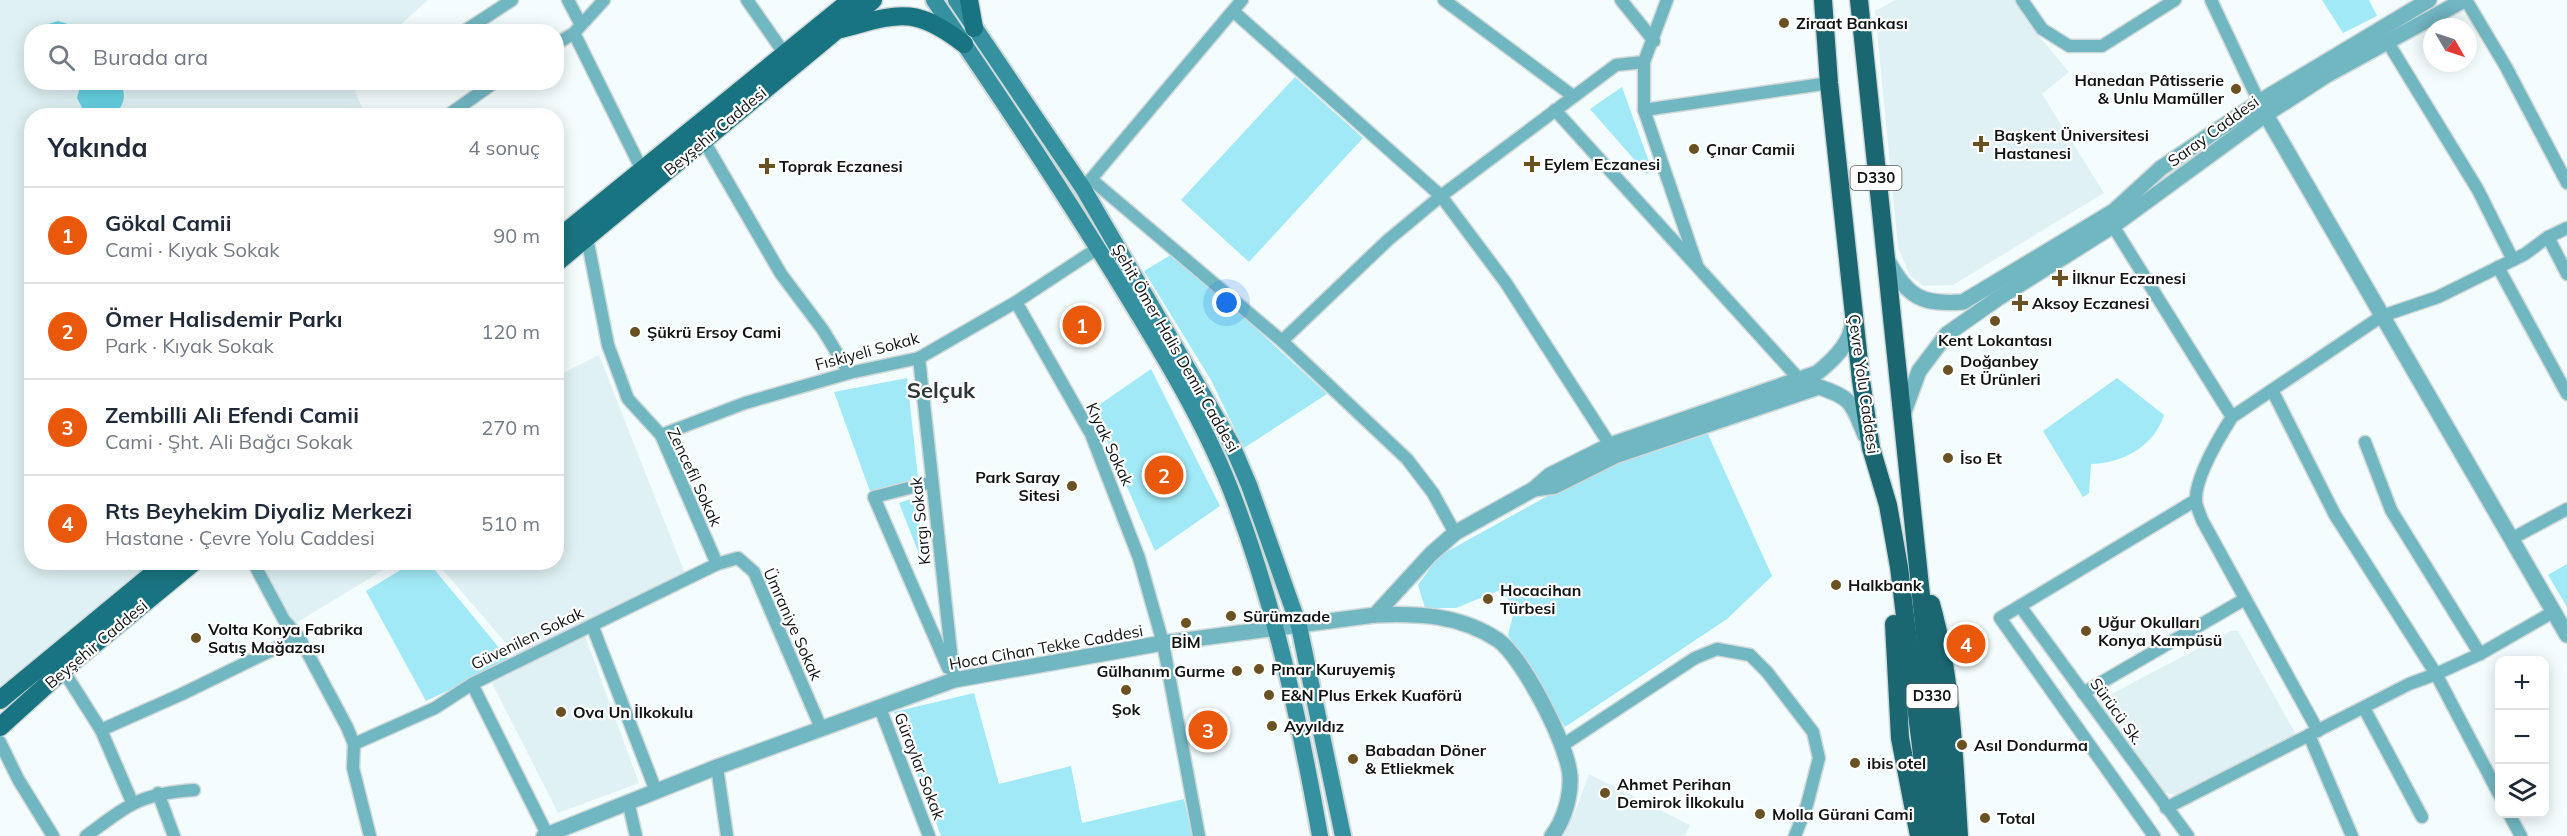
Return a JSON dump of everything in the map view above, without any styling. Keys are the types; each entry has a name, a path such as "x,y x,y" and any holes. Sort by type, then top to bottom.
{"highway":[{"name":"Çevre Yolu Caddesi","path":"1823,0 1829,83 1870,448 1888,505 1899,567 1932,836"},
{"name":"Çevre Yolu Caddesi","path":"1859,0 1884,252 1904,412 1946,836"},
{"path":"1888,505 1900,738 1919,836"},
{"path":"1917,556 1941,638 1955,768 1959,836"}],"main road":[{"path":"827,28 837,0"},
{"name":"Beyşehir Caddesi","path":"564,257 705,141 827,28 851,0"},
{"name":"Beyşehir Caddesi","path":"564,233 784,53 873,0"},
{"name":"Şehit Ömer Halis Demir Caddesi","path":"934,0 1098,248 1208,439 1230,488 1277,628 1320,836"},
{"name":"Şehit Ömer Halis Demir Caddesi","path":"956,0 1087,184 1231,442 1249,484 1299,626 1343,836"},
{"path":"969,0 975,28"},
{"path":"827,28 896,15 919,17 941,27 964,44"},
{"name":"Beyşehir Caddesi","path":"0,700 157,570"},
{"name":"Beyşehir Caddesi","path":"0,727 63,670 184,570"}],"street":[{"path":"476,24 512,0"},
{"path":"568,0 577,29 642,170"},
{"path":"564,38 577,29 604,0"},
{"path":"747,0 784,53"},
{"path":"1242,0 1087,184 1282,341 1407,459 1433,493 1455,532"},
{"path":"1444,0 1573,96"},
{"path":"1621,0 1654,41"},
{"path":"1667,0 1654,41 1644,63 1644,110 1700,271"},
{"path":"2022,0 2042,29 2069,46 2102,46 2175,0"},
{"path":"2211,0 2262,109 2567,635"},
{"name":"Saray Caddesi","path":"1904,412 1919,371 1947,334 1997,299 2113,225 2262,109 2429,0"},
{"path":"2464,0 2506,67 2567,183"},
{"name":"Saray Caddesi","path":"1884,252 1901,284 1913,296 1943,304 1963,302 2114,211 2161,168 2262,109 2464,0"},
{"path":"1233,11 1441,196 1506,283 1610,445"},
{"path":"2387,41 2478,190 2513,260"},
{"path":"1282,341 1388,240 1441,196 1616,65 1644,63"},
{"path":"1644,110 1829,83"},
{"path":"458,108 484,90"},
{"path":"1555,110 1800,380"},
{"path":"705,141 781,273 823,330 849,373"},
{"path":"2113,225 2232,417"},
{"path":"2352,836 2314,733 2202,520 2196,500 2208,461 2232,417 2382,316 2438,297 2513,260 2548,237 2567,228"},
{"path":"2548,237 2567,274"},
{"name":"Zencefil Sokak","path":"587,238 608,345 628,399 660,435 717,564"},
{"name":"Fıskiyeli Sokak","path":"660,435 745,403 849,373 919,358 1016,302 1098,248"},
{"path":"2498,267 2567,394"},
{"path":"1375,615 1431,554 1455,532 1533,489 1550,475 1610,445 1817,373 1842,348 1852,329 1852,299"},
{"name":"Kıyak Sokak","path":"1016,302 1091,434 1139,558 1162,644 1200,836"},
{"name":"Kargı Sokak","path":"919,358 954,680"},
{"path":"1533,489 1555,486 1615,456 1820,387 1851,401 1870,448"},
{"path":"2272,390 2335,515 2436,674 2495,788"},
{"path":"2365,442 2391,510 2480,654"},
{"path":"932,482 874,498 954,680"},
{"path":"2154,836 2000,618 2196,500"},
{"path":"2511,539 2567,509"},
{"name":"Ümraniye Sokak","path":"717,564 738,558 754,572 821,728"},
{"name":"Güvenilen Sokak","path":"354,744 435,708 472,684 717,564"},
{"path":"257,570 284,620 299,637 347,727 354,744 353,768 370,836"},
{"path":"2083,693 2245,599"},
{"name":"Sürücü Sk.","path":"2020,606 2188,836"},
{"path":"2166,808 2409,684 2480,654 2553,612"},
{"name":"Hoca Cihan Tekke Caddesi","path":"546,836 628,801 954,680 1162,644 1375,615 1414,614 1450,618 1499,641 1518,662 1563,745 1570,776 1568,797 1561,824 1552,836"},
{"path":"592,625 656,791"},
{"path":"101,730 182,694 299,637"},
{"path":"1563,745 1695,658 1717,649 1750,655 1813,732 1819,758 1794,836"},
{"path":"63,670 101,730 132,802"},
{"path":"472,684 546,836"},
{"name":"Güraylar Sokak","path":"880,708 929,836"},
{"path":"2364,708 2422,817"},
{"path":"0,742 18,779 53,836"},
{"path":"717,767 727,836"},
{"path":"86,836 132,802 158,793 194,790"},
{"path":"158,793 174,836"},
{"path":"628,801 636,836"},
{"path":"2512,818 2521,836"}],"shaded area":[{"path":"0,0 428,0 401,24 24,24 24,90 355,90 362,108 24,108 24,570 144,570 0,689"},
{"name":"Başkent Üniversitesi Hastanesi","path":"1895,0 2015,0 2030,25 2069,72 2042,94 2104,193 1953,285 1924,286 1910,276 1898,247 1875,11"},
{"path":"2322,0 2369,0 2377,16 2343,33"},
{"path":"58,21 68,24 48,24"},
{"path":"1295,77 1363,138 1249,262 1181,200"},
{"path":"1622,87 1652,170 1647,174 1590,109"},
{"path":"79,90 123,90 124,96 120,108 82,108 77,98"},
{"path":"1174,253 1327,394 1244,448 1211,380 1144,271"},
{"path":"599,355 686,576 516,655 443,570 564,570 564,372"},
{"path":"1151,369 1220,506 1155,551 1093,409"},
{"path":"907,378 918,477 871,494 834,392"},
{"path":"2117,378 2164,415 2152,436 2135,452 2114,461 2091,464 2089,493 2083,497 2043,431"},
{"path":"1707,432 1772,576 1727,619 1565,727 1508,635 1515,607 1500,590 1456,608 1425,608 1418,585 1439,556 1591,472"},
{"path":"917,497 923,564 899,503"},
{"path":"2567,564 2567,607 2548,575"},
{"path":"258,570 383,570 286,629"},
{"path":"400,570 435,570 510,661 426,701 366,591"},
{"path":"2231,631 2238,631 2298,738 2179,796 2163,792 2098,701"},
{"name":"Ova Un İlkokulu","path":"585,636 639,783 558,813 492,683"},
{"path":"974,693 999,784 1071,766 1082,823 1184,799 1192,836 941,836 894,712"},
{"name":"Ahmet Perihan Demirok İlkokulu","path":"1589,774 1690,825 1685,836 1562,836 1575,812"}],"place":[{"name":"Ziraat Bankası","path":"1784,23"},
{"name":"Hanedan Pâtisserie & Unlu Mamüller","path":"2236,89"},
{"name":"Başkent Üniversitesi Hastanesi","path":"1981,144"},
{"name":"Çınar Camii","path":"1694,149"},
{"name":"Eylem Eczanesi","path":"1532,164"},
{"name":"Toprak Eczanesi","path":"767,166"},
{"name":"İlknur Eczanesi","path":"2060,278"},
{"name":"Aksoy Eczanesi","path":"2020,303"},
{"name":"Kent Lokantası","path":"1995,321"},
{"name":"Gökal Camii","path":"1082,325"},
{"name":"Şükrü Ersoy Cami","path":"635,332"},
{"name":"Doğanbey Et Ürünleri","path":"1948,370"},
{"name":"İso Et","path":"1948,458"},
{"name":"Ömer Halisdemir Parkı","path":"1164,475"},
{"name":"Park Saray Sitesi","path":"1072,486"},
{"name":"Halkbank","path":"1836,585"},
{"name":"Hocacihan Türbesi","path":"1488,599"},
{"name":"Sürümzade","path":"1231,616"},
{"name":"BİM","path":"1186,623"},
{"name":"Uğur Okulları Konya Kampüsü","path":"2086,631"},
{"name":"Volta Konya Fabrika Satış Mağazası","path":"196,638"},
{"name":"Rts Beyhekim Diyaliz Merkezi","path":"1966,644"},
{"name":"Pınar Kuruyemiş","path":"1259,669"},
{"name":"Gülhanım Gurme","path":"1237,671"},
{"name":"Şok","path":"1126,690"},
{"name":"E&N Plus Erkek Kuaförü","path":"1269,695"},
{"name":"Ova Un İlkokulu","path":"561,712"},
{"name":"Ayyıldız","path":"1272,726"},
{"name":"Zembilli Ali Efendi Camii","path":"1208,730"},
{"name":"Asıl Dondurma","path":"1962,745"},
{"name":"Babadan Döner & Etliekmek","path":"1353,759"},
{"name":"ibis otel","path":"1855,763"},
{"name":"Ahmet Perihan Demirok İlkokulu","path":"1605,793"},
{"name":"Molla Gürani Cami","path":"1760,814"},
{"name":"Total","path":"1985,818"}],"district":[{"name":"Selçuk","path":"941,390"}]}
